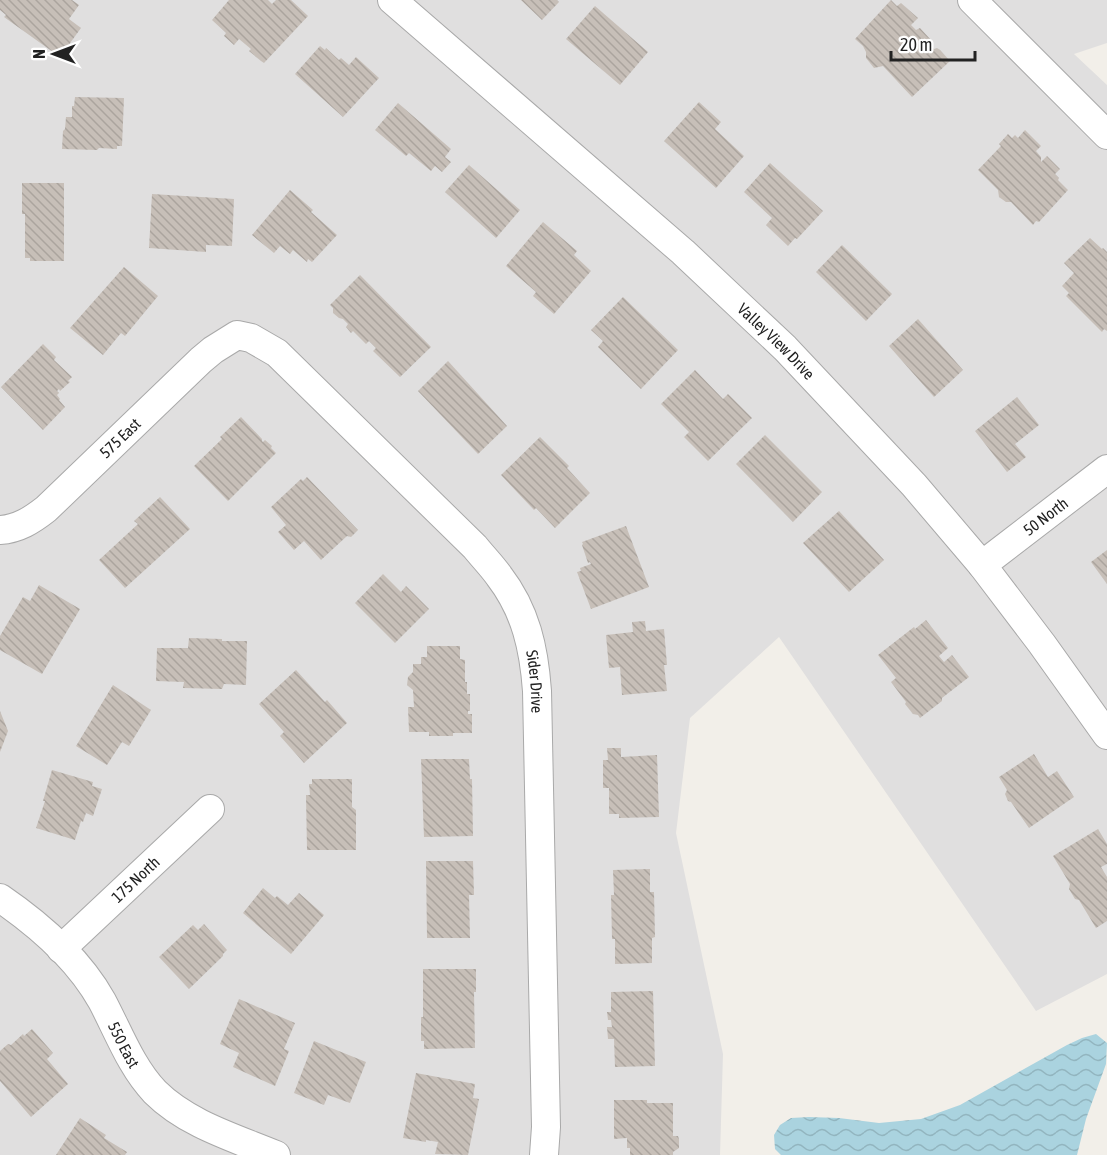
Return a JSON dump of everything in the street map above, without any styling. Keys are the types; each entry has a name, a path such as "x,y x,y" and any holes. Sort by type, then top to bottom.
{"street":[{"name":"Valley View Drive","path":"392,0 683,252 785,348 914,485 982,565 1107,735"},
{"path":"972,0 1107,135"},
{"name":"575 East","path":"0,530 20,526 46,509 201,360 237,335"},
{"name":"Sider Drive","path":"237,335 251,338 277,353 475,547 505,584 527,629 535,663 537,692 546,1127 544,1155"},
{"name":"50 North","path":"982,565 1107,469"},
{"name":"175 North","path":"61,950 210,809"},
{"name":"550 East","path":"0,897 24,915 90,982 141,1074 155,1092 192,1119 276,1155"}],"shaded area":[{"path":"0,0 1107,0 1107,43 1074,54 1107,85 1107,974 1036,1011 779,637 690,718 676,833 723,1054 720,1155 0,1155"}],"water":[{"path":"1096,1034 1107,1043 1106,1064 1086,1119 1077,1155 781,1155 775,1149 774,1135 780,1125 791,1118 839,1118 879,1123 921,1119 960,1105 1067,1045"}],"building":[{"path":"0,0 72,0 79,5 69,19 81,28 60,57 4,17 6,15 0,10"},
{"path":"229,0 268,0 272,4 276,0 291,0 308,16 264,63 239,39 234,45 224,36 226,33 212,20"},
{"path":"521,0 557,0 559,2 542,20"},
{"path":"891,0 897,6 901,3 918,18 911,25 916,30 920,28 931,40 929,44 934,49 940,50 950,61 912,97 883,66 874,68 866,58 863,46 855,39"},
{"path":"595,6 648,52 620,85 566,39"},
{"path":"320,46 349,65 356,57 379,78 343,117 295,74"},
{"path":"75,97 124,98 122,146 117,146 117,149 99,148 97,150 62,149 66,117 72,117"},
{"path":"699,102 721,122 715,129 744,156 716,188 664,141"},
{"path":"398,103 451,149 445,157 451,162 442,172 435,166 431,171 409,153 406,156 375,130"},
{"path":"1025,130 1041,146 1036,151 1041,157 1041,162 1047,156 1060,169 1055,174 1068,190 1039,222 1036,221 1033,225 1011,202 1006,202 999,197 998,190 978,170 1001,146 999,144 1008,134 1012,138 1015,135 1018,138"},
{"path":"770,163 823,211 788,246 766,225 772,218 744,192"},
{"path":"469,165 520,210 496,238 445,192"},
{"path":"22,183 64,183 64,261 30,261 30,258 25,258"},
{"path":"290,190 337,235 312,262 308,259 307,262 293,250 290,254 280,246 274,253 252,235"},
{"path":"152,194 234,199 232,246 206,245 206,252 149,248"},
{"path":"543,222 577,251 574,255 591,271 554,314 533,296 536,292 506,266"},
{"path":"1090,238 1107,252 1107,331 1104,329 1102,332 1066,296 1069,293 1062,286 1074,273 1064,263"},
{"path":"842,245 892,294 866,321 816,272"},
{"path":"124,267 158,296 125,336 121,333 103,355 70,328"},
{"path":"360,275 431,347 400,377 373,351 376,348 369,341 366,344 353,331 351,333 346,327 348,324 333,313 330,305"},
{"path":"623,297 678,350 641,389 598,347 603,341 591,330"},
{"path":"918,319 963,370 934,397 889,346"},
{"path":"43,344 56,357 54,360 72,377 68,381 70,382 57,391 59,400 65,407 43,430 1,387"},
{"path":"448,361 507,426 478,454 418,391"},
{"path":"695,370 723,399 728,394 752,418 708,461 684,437 689,432 661,404"},
{"path":"1017,397 1039,425 1015,444 1026,457 1007,472 975,431"},
{"path":"241,417 263,442 265,440 272,446 271,448 276,453 228,501 194,466"},
{"path":"765,435 822,492 793,522 736,464"},
{"path":"540,437 569,466 567,468 590,493 555,528 536,508 534,510 501,475"},
{"path":"307,477 358,530 351,537 347,536 321,560 304,541 294,550 278,532 286,525 271,507 301,479 303,481"},
{"path":"160,497 190,529 125,588 99,560 138,524 134,521"},
{"path":"839,511 884,560 849,592 803,543"},
{"path":"626,526 649,587 591,609 577,572 581,571 580,568 591,564 588,563 582,542"},
{"path":"1107,550 1107,584 1091,562"},
{"path":"383,574 401,592 406,586 429,609 395,643 355,603"},
{"path":"39,585 80,609 42,674 0,650 0,636 23,597 30,601"},
{"path":"926,620 948,648 939,656 944,662 952,655 969,677 920,718 913,714 905,704 906,702 891,682 896,678 878,655"},
{"path":"645,621 646,631 664,629 667,691 622,695 620,667 609,668 606,635 633,632 632,622"},
{"path":"189,638 247,641 246,685 224,684 222,689 183,688 184,682 156,681 157,648 188,648"},
{"path":"427,646 460,646 460,659 465,660 467,694 470,694 468,714 472,714 472,733 429,736 429,732 409,732 408,707 414,707 413,690 407,685 408,677 413,672 413,664 421,664 421,657 427,657"},
{"path":"296,670 347,723 304,763 280,736 284,732 259,704"},
{"path":"113,685 151,710 129,746 122,742 107,765 76,746"},
{"path":"0,711 8,731 0,752"},
{"path":"607,748 621,748 621,757 657,755 659,817 619,818 619,814 609,814 609,788 603,788 603,760 608,760"},
{"path":"1034,754 1048,777 1057,771 1074,797 1029,828 1008,801 1005,794 1007,790 999,777"},
{"path":"421,759 469,759 470,779 472,779 473,836 424,837"},
{"path":"52,770 93,782 92,786 102,789 93,816 86,813 75,840 36,828"},
{"path":"312,779 352,779 352,807 356,810 356,850 307,850 306,795 310,795 309,784 312,784"},
{"path":"1098,829 1107,844 1107,864 1101,867 1107,877 1107,921 1096,928 1079,900 1075,899 1069,889 1070,884 1053,856"},
{"path":"426,861 473,861 474,895 469,895 470,938 427,938"},
{"path":"650,869 650,892 654,892 655,937 652,938 652,963 615,964 611,895 614,895 613,870"},
{"path":"263,888 288,905 299,893 324,915 291,954 243,913"},
{"path":"204,924 227,950 189,989 159,957 193,925 198,930"},
{"path":"423,969 476,969 475,1048 424,1049 424,1041 421,1041"},
{"path":"653,991 655,1066 615,1067 614,1039 608,1039 607,1027 612,1027 607,1012 611,1012 611,992"},
{"path":"239,999 295,1023 284,1049 289,1051 275,1086 233,1067 239,1053 220,1044"},
{"path":"32,1029 53,1053 47,1059 68,1084 31,1117 0,1081 0,1051"},
{"path":"314,1041 366,1062 350,1103 328,1095 324,1105 294,1093"},
{"path":"416,1073 475,1084 473,1098 479,1099 468,1155 435,1154 438,1142 403,1138"},
{"path":"614,1100 673,1103 673,1136 678,1136 679,1148 673,1152 673,1155 630,1155 627,1138 614,1139"},
{"path":"80,1118 106,1135 104,1138 127,1152 125,1155 56,1155"}]}
